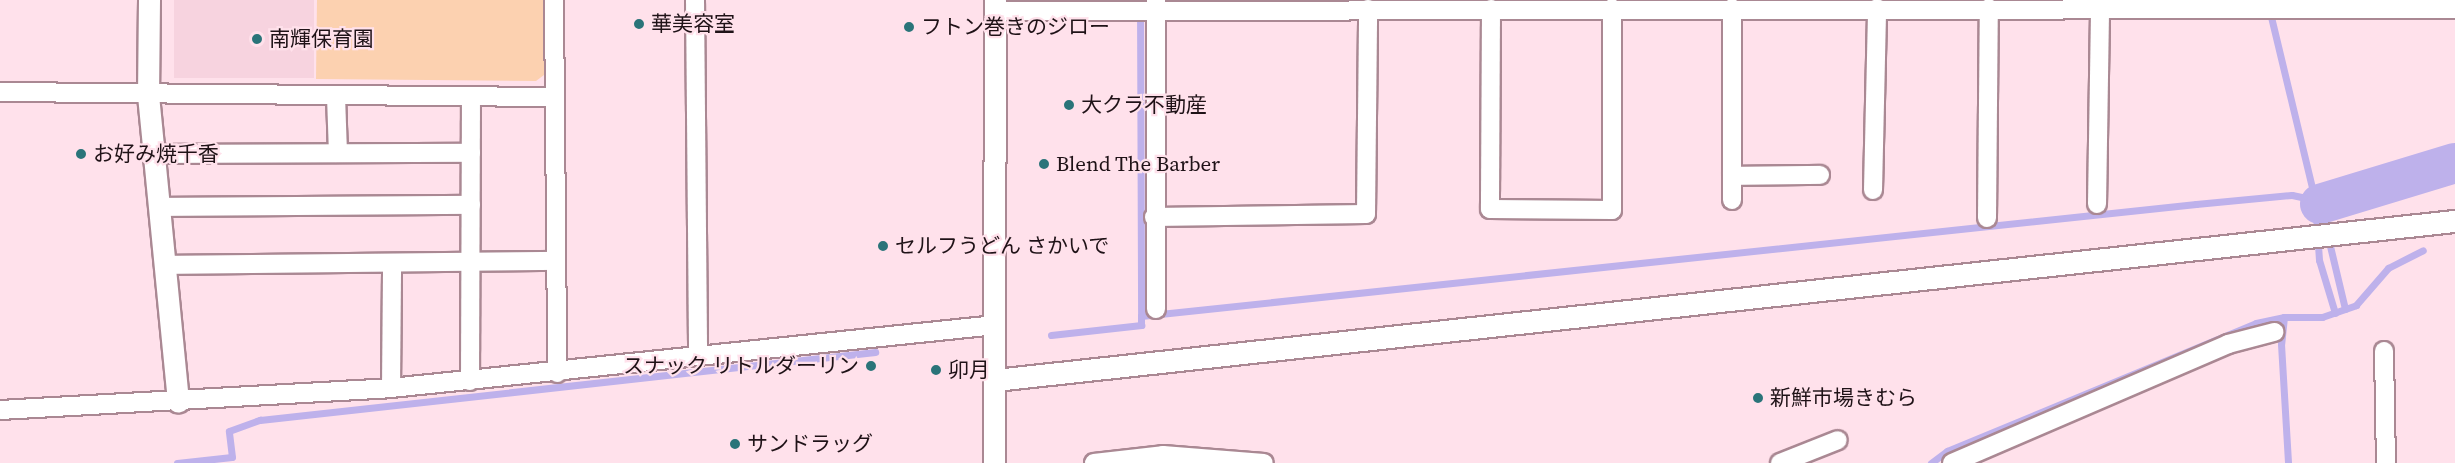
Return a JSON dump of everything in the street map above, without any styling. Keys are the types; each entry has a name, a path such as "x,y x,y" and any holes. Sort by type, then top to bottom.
{"street":[{"path":"149,0 148,95 178,402"},
{"path":"554,0 557,372"},
{"path":"695,0 698,354"},
{"path":"1732,200 1741,4"},
{"path":"994,463 995,5 1491,9 1741,4 1845,4 1877,8 1937,4 1989,8 2027,4 2100,10 2129,5 2263,7 2374,5 2455,9"},
{"path":"1491,9 1490,209 1612,210 1623,5"},
{"path":"1150,6 1156,309"},
{"path":"1874,190 1877,8"},
{"path":"1986,218 1989,8"},
{"path":"1154,217 1366,214 1368,9"},
{"path":"2097,204 2100,10"},
{"path":"0,92 554,98"},
{"path":"336,96 338,153"},
{"path":"470,381 471,97"},
{"path":"154,154 471,153"},
{"path":"1732,176 1820,175"},
{"path":"159,207 471,205"},
{"path":"995,380 2455,221"},
{"path":"165,265 556,261"},
{"path":"392,263 392,388"},
{"path":"0,404 178,402 392,388 557,372 698,354 995,325"},
{"path":"1952,463 2228,344 2274,332"},
{"path":"2384,351 2386,463"},
{"path":"1780,463 1838,440"},
{"path":"1094,463 1164,455 1264,463"}],"shaded area":[{"path":"174,0 314,0 314,78 174,78"},
{"path":"317,0 544,0 544,75 536,81 316,79"}],"waterway":[{"path":"1140,0 1141,316"},
{"path":"1051,335 1141,325 1141,316 2196,204 2292,195 2315,200 2267,0"},
{"path":"2320,204 2455,163"},
{"path":"2335,313 2319,260 2315,200 2320,204 2345,309"},
{"path":"1931,463 1947,451 2256,323 2284,317 2322,317 2356,305 2388,268 2423,250"},
{"path":"2284,317 2281,344 2288,463"},
{"path":"177,463 232,457 229,431 260,420 875,352"}],"place":[{"name":"華美容室","path":"639,24"},
{"name":"フトン巻きのジロー","path":"909,27"},
{"name":"南輝保育園","path":"257,39"},
{"name":"大クラ不動産","path":"1069,105"},
{"name":"お好み焼千香","path":"81,154"},
{"name":"Blend The Barber","path":"1044,164"},
{"name":"セルフうどん さかいで","path":"883,246"},
{"name":"スナック リトルダーリン","path":"871,366"},
{"name":"卯月","path":"936,370"},
{"name":"新鮮市場きむら","path":"1758,398"},
{"name":"サンドラッグ","path":"735,444"}]}
